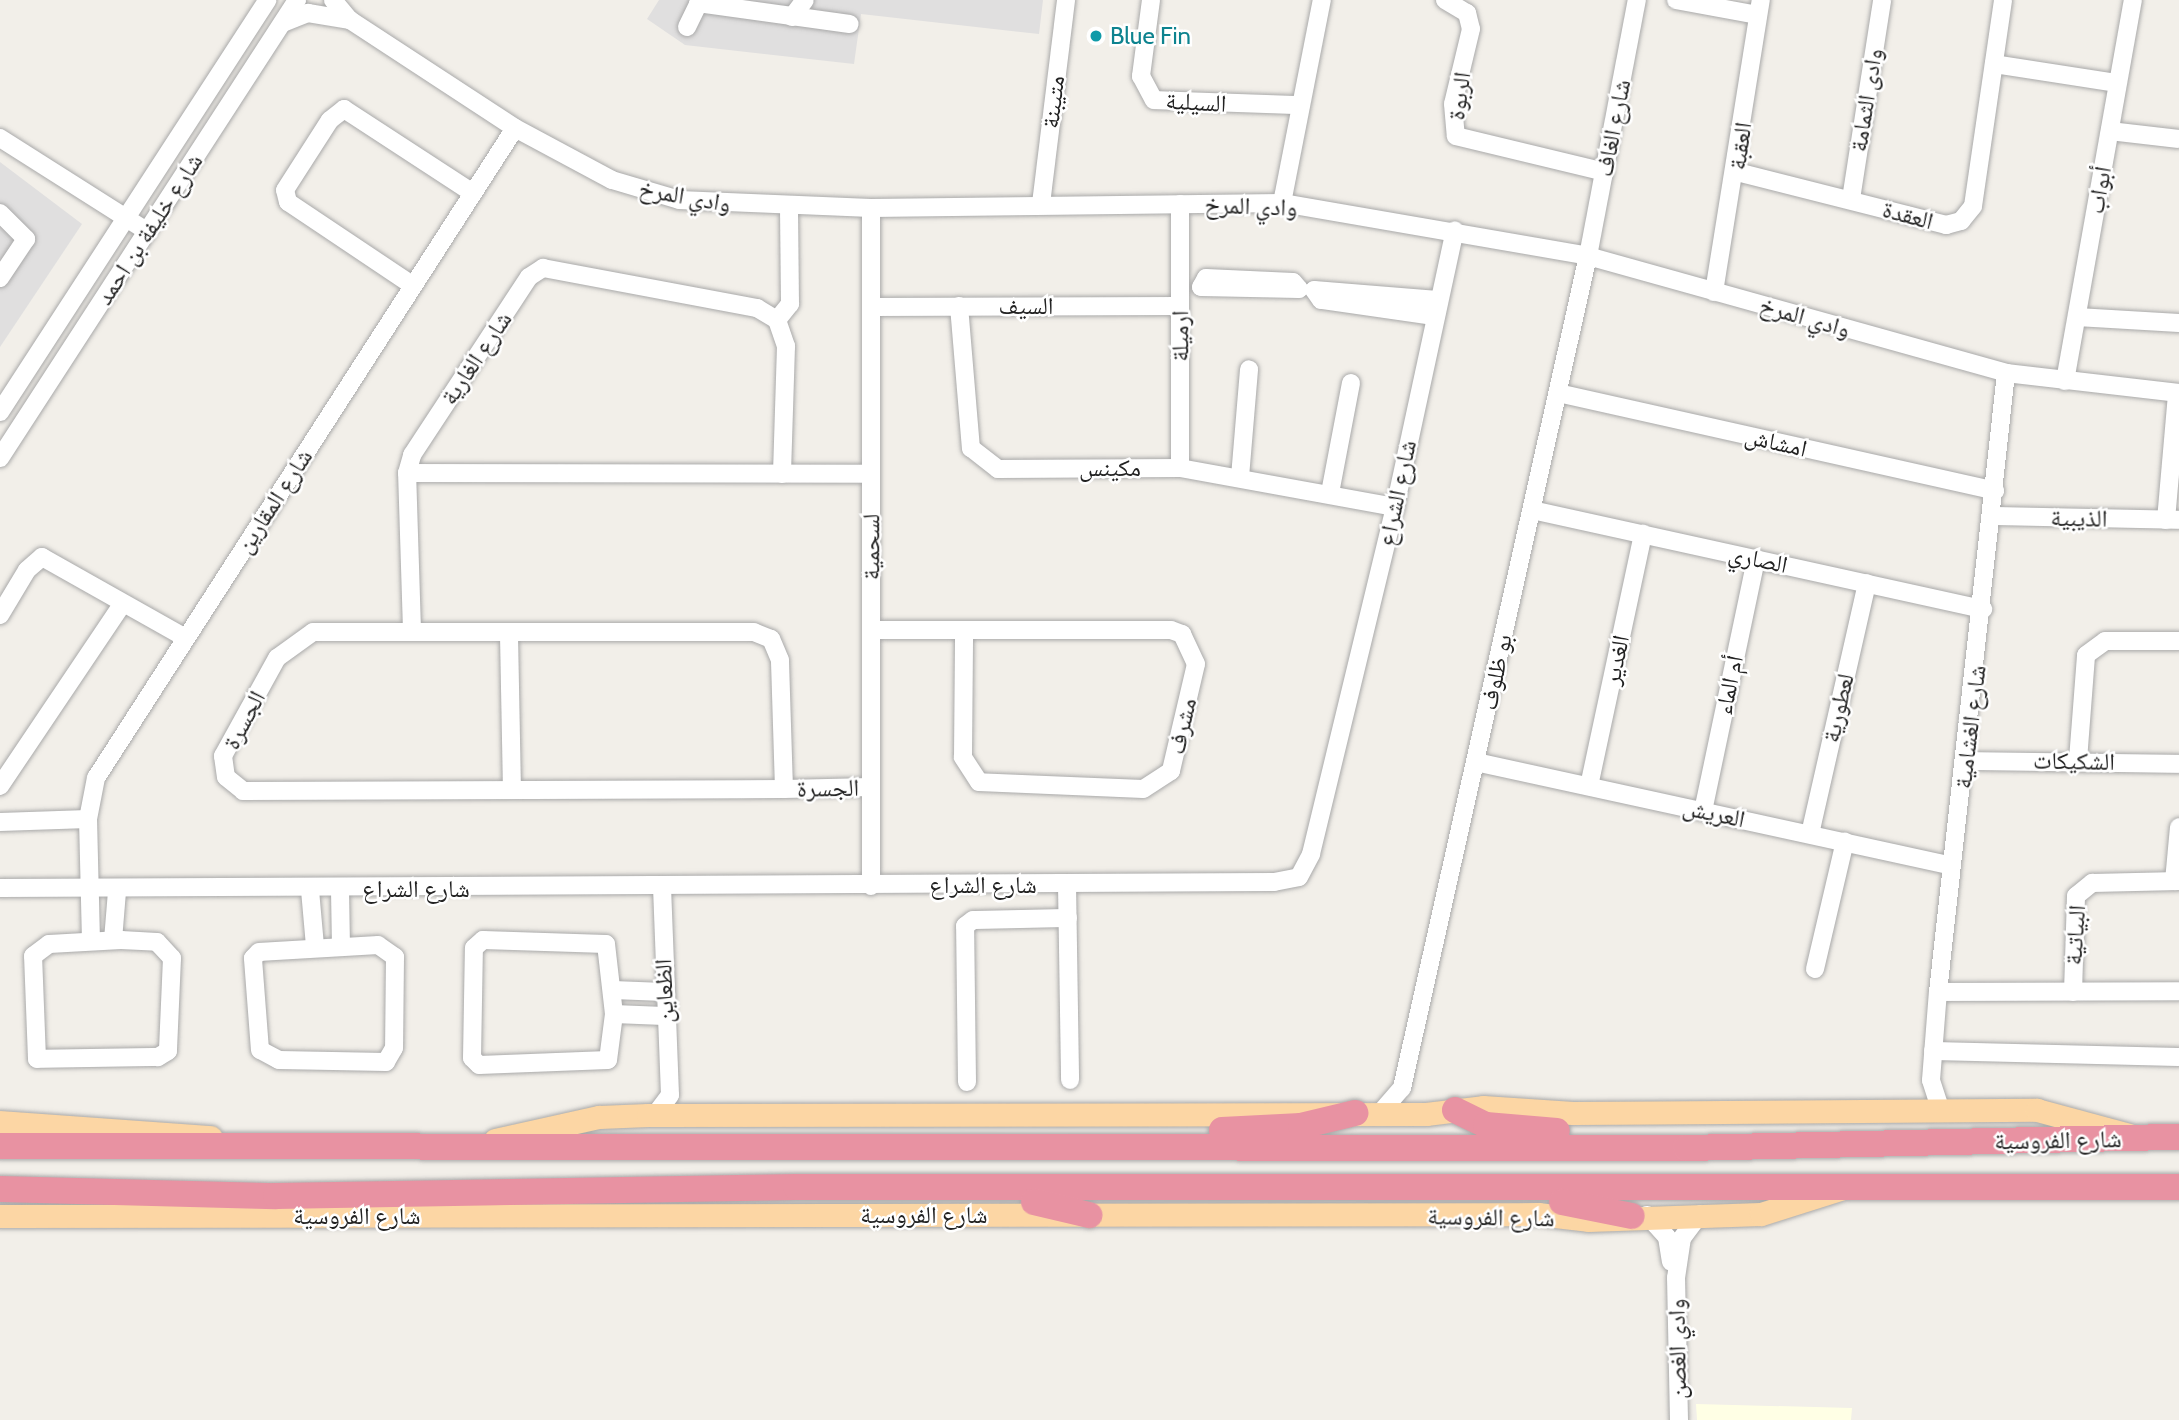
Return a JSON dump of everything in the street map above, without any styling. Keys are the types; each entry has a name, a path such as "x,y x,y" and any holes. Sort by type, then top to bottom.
{"highway":[{"path":"1455,1111 1486,1125 1663,1147"},
{"path":"1088,1146 1133,1135 1301,1126 1368,1113"},
{"name":"شارع الفروسية","path":"0,1146 258,1144 464,1147 1663,1147 2179,1137"},
{"path":"796,1187 847,1197 1031,1201 1088,1215"},
{"name":"شارع الفروسية","path":"0,1189 174,1195 796,1187 1344,1190 2179,1187"},
{"path":"1344,1190 1412,1200 1580,1202 1639,1216"},
{"path":"0,1207 174,1195"}],"main road":[{"name":"شارع الفروسية","path":"464,1147 599,1117 656,1115 1426,1114 1455,1111 1913,1108 2037,1110 2140,1138"},
{"name":"شارع الفروسية","path":"0,1122 75,1124 258,1144"},
{"name":"شارع الفروسية","path":"0,1216 1639,1216 1770,1213 1844,1188"}],"street":[{"name":"شارع خليفة بن احمد","path":"0,412 268,0"},
{"name":"شارع خليفة بن احمد","path":"0,458 297,0"},
{"name":"وادي المرخ","path":"333,0 350,20 515,128 612,180 649,193 709,204 871,208 1282,203 1455,230 1588,256 2006,373 2178,393"},
{"path":"792,18 805,0"},
{"name":"متيبنة","path":"1041,204 1066,0"},
{"name":"السيلية","path":"1151,0 1141,76 1154,100 1300,104"},
{"path":"1282,203 1322,0"},
{"name":"الربوة","path":"1446,0 1468,13 1471,29 1453,104 1456,136 1605,172"},
{"name":"شارع الغاف","path":"1588,256 1637,0"},
{"path":"1676,0 1760,7"},
{"name":"وادى الثمامة","path":"1851,199 1882,0"},
{"name":"العقدة","path":"1737,172 1946,225 1962,221 1973,206 2003,0"},
{"name":"أبواب","path":"2065,381 2133,0"},
{"path":"687,27 699,1 792,18 850,24"},
{"name":"العقبة","path":"1714,292 1737,172 1760,7"},
{"name":"وادي المرخ","path":"282,24 308,13 350,20"},
{"path":"1994,64 2117,83"},
{"path":"412,285 288,202 285,190 330,120 344,109 473,193"},
{"name":"شارع المقارين","path":"91,941 92,892 88,824 96,778 181,641 515,128"},
{"path":"2110,131 2179,139"},
{"path":"0,160 5,141 71,184 144,239"},
{"name":"ارميلة","path":"1180,204 1180,468"},
{"path":"782,474 786,346 777,320 790,304 789,206"},
{"name":"لسحمية","path":"871,208 871,886"},
{"path":"0,213 26,239 0,278"},
{"name":"شارع الشراع","path":"0,888 92,892 1274,883 1306,868 1395,507 1455,230"},
{"name":"بو ظلوف","path":"1368,1113 1402,1087 1588,256"},
{"name":"شارع الغارية","path":"407,474 412,454 529,277 543,268 757,308 777,320"},
{"path":"1180,284 1266,287"},
{"path":"1351,297 1436,308"},
{"name":"مكينس","path":"959,306 971,448 979,459 998,469 1180,468 1330,493 1395,507"},
{"name":"السيف","path":"871,307 1180,306"},
{"path":"2077,317 2179,323"},
{"path":"1240,477 1249,369"},
{"name":"شارع الغشامية","path":"1940,1108 1931,1080 1938,992 1951,866 1968,761 2006,373"},
{"path":"1330,493 1351,383"},
{"name":"امشاش","path":"1558,393 1995,491"},
{"name":"الذيبية","path":"1992,516 2172,520 2178,393"},
{"path":"412,630 407,474 871,474"},
{"name":"الصاري","path":"1532,510 1983,608"},
{"name":"الغدير","path":"1589,786 1643,534"},
{"path":"0,615 27,570 43,557 123,603 181,641"},
{"name":"أم الماء","path":"1703,811 1756,559"},
{"name":"لعطورية","path":"1810,834 1867,583"},
{"path":"0,786 123,603"},
{"name":"الجسرة","path":"784,789 780,660 771,639 754,632 509,635 412,630 313,632 277,658 223,756 226,777 243,791 784,789 871,787"},
{"name":"مشرف","path":"871,630 964,631 1182,634 1196,664 1171,771 1143,789 979,782 963,757 964,631"},
{"path":"509,635 512,789"},
{"path":"2078,760 2086,655 2105,641 2179,642"},
{"name":"الشكيكات","path":"1968,761 2078,760 2179,764"},
{"name":"العريش","path":"1476,762 1951,866"},
{"path":"0,822 88,824"},
{"name":"البياتية","path":"2073,992 2076,896 2092,883 2177,881 2179,827"},
{"path":"1815,969 1845,841"},
{"path":"1067,884 1070,1080"},
{"name":"الظعاين","path":"662,887 664,1016 670,1095"},
{"path":"310,890 315,946"},
{"path":"340,890 341,945"},
{"path":"113,940 117,891"},
{"path":"967,1082 965,926 972,920 1068,918"},
{"path":"483,940 601,940 610,952 614,1014 612,1054 601,1063 489,1068 472,1058 474,948 483,940"},
{"path":"91,941 157,942 172,958 168,1051 158,1057 37,1059 33,956 49,944 91,941"},
{"path":"378,945 394,957 394,1048 386,1062 279,1060 260,1050 253,958 270,947 315,946 378,945"},
{"path":"613,990 664,992"},
{"name":"البياتية","path":"1938,992 2179,991"},
{"path":"614,1014 664,1016"},
{"path":"1933,1051 2179,1057"},
{"name":"شارع الغشامية","path":"1913,1108 1931,1080"},
{"path":"1402,1087 1426,1114"},
{"path":"656,1115 670,1095 694,1116"},
{"name":"وادي الغصن","path":"1679,1420 1676,1278 1682,1238 1700,1214"},
{"name":"وادي الغصن","path":"1639,1216 1667,1237 1676,1278"}],"shaded area":[{"path":"659,0 1043,0 1039,34 861,14 854,64 685,45 647,19"},
{"path":"0,162 82,224 0,347"},
{"path":"1696,1404 1852,1408 1851,1420 1697,1420"}],"place":[{"name":"Blue Fin","path":"1096,36"}]}
